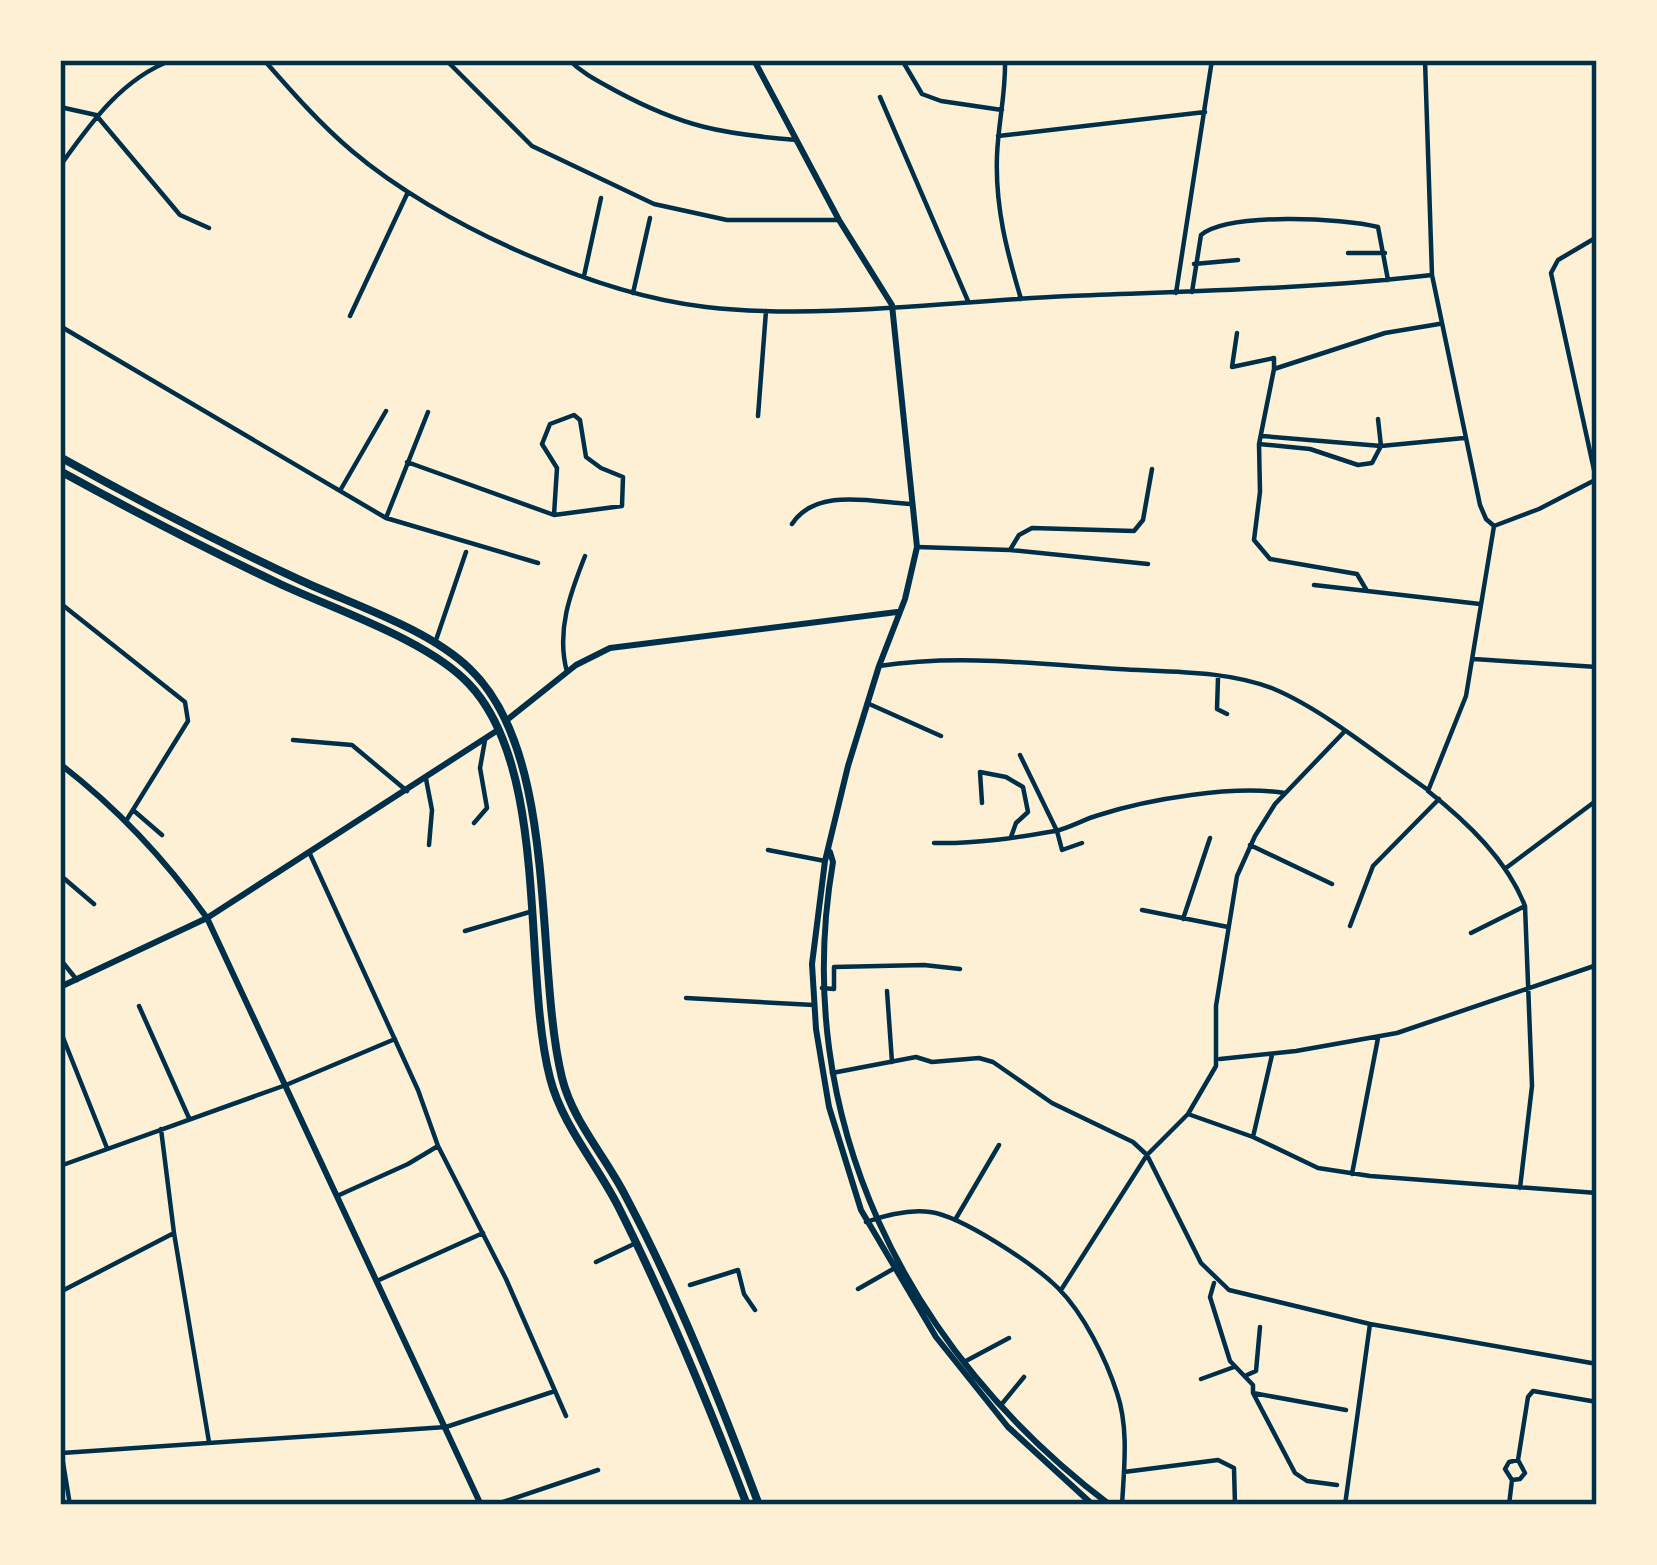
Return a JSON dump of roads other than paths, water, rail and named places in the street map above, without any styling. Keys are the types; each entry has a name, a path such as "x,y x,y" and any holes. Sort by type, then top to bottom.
{"main road":[{"path":"60,457 199,531 435,643 471,669 507,720 537,849 556,1051 565,1088 627,1197 688,1329 759,1505"},
{"path":"60,471 230,560 441,660 478,694 498,730 514,784 533,911 543,1036 556,1097 636,1243 747,1505"}],"street":[{"path":"60,166 96,115 143,73 172,60"},
{"path":"264,60 351,150 408,192 483,232 584,276 633,293 704,307 766,310 1176,293 1432,274"},
{"path":"446,60 532,146 654,204 727,220 839,220"},
{"path":"569,60 639,104 699,128 798,140"},
{"path":"754,60 839,220 892,305 916,547 867,703 825,861 813,942 814,1005 838,1142 893,1269 968,1380 1087,1504"},
{"path":"902,60 922,94 1002,110"},
{"path":"1005,60 998,136 999,215 1021,299"},
{"path":"1176,293 1212,60"},
{"path":"1425,60 1432,274 1439,324 1480,505 1494,526"},
{"path":"880,97 968,301"},
{"path":"60,106 96,115 180,215 208,228"},
{"path":"998,136 1205,112"},
{"path":"350,316 408,192"},
{"path":"584,276 602,198"},
{"path":"633,293 650,218"},
{"path":"1192,292 1197,243 1210,228 1273,221 1374,225 1381,231 1388,280"},
{"path":"1494,526 1597,479 1551,279 1558,260 1597,237"},
{"path":"1348,254 1385,253"},
{"path":"1194,264 1238,260"},
{"path":"758,416 766,310"},
{"path":"1274,369 1385,333 1439,324"},
{"path":"60,326 386,518 538,563"},
{"path":"1237,333 1232,367 1274,358 1261,440 1253,531 1256,548 1279,562 1357,574 1367,590"},
{"path":"340,490 386,411"},
{"path":"386,518 428,412"},
{"path":"407,462 554,514 622,506 623,477 586,457 580,420 574,415 550,424 542,444 557,468 554,514"},
{"path":"1261,440 1358,465 1372,463 1381,446 1378,419"},
{"path":"1261,440 1381,446 1464,438"},
{"path":"1010,550 1018,535 1032,528 1134,531 1143,520 1152,469"},
{"path":"792,524 817,501 911,504"},
{"path":"1429,791 1454,734 1474,659 1494,526"},
{"path":"916,547 1010,550 1148,564"},
{"path":"435,643 466,551"},
{"path":"567,672 562,652 567,603 585,556"},
{"path":"1313,585 1480,604"},
{"path":"60,603 185,701 188,721 126,820"},
{"path":"60,987 207,918 485,740 567,672 610,648 899,612"},
{"path":"1474,659 1597,667"},
{"path":"879,666 989,661 1218,678 1274,689 1439,799 1505,868 1525,906 1532,1086 1520,1188"},
{"path":"1218,678 1217,709 1227,714"},
{"path":"867,703 941,736"},
{"path":"1061,1290 1147,1155 1188,1114 1219,1059 1215,1019 1228,927 1234,887 1250,845 1285,793 1344,733"},
{"path":"293,740 350,744 407,791"},
{"path":"474,823 487,808 480,768 485,740"},
{"path":"1020,755 1058,831 1062,850 1082,843"},
{"path":"60,764 126,820 163,859 207,918 481,1505"},
{"path":"982,803 980,772 1006,777 1024,787 1028,812 1016,823 1011,837"},
{"path":"426,779 432,811 429,845"},
{"path":"934,842 975,844 1058,831 1102,814 1188,798 1285,793"},
{"path":"1350,926 1373,866 1439,799"},
{"path":"1505,868 1597,800"},
{"path":"133,810 162,835"},
{"path":"1183,919 1210,838"},
{"path":"1250,845 1332,884"},
{"path":"827,1073 822,942 833,862 829,849"},
{"path":"768,850 825,861"},
{"path":"310,854 418,1090 438,1146 566,1416"},
{"path":"60,875 94,904"},
{"path":"1471,932 1525,906"},
{"path":"1142,910 1228,927"},
{"path":"465,931 533,911"},
{"path":"60,959 77,980"},
{"path":"822,988 834,989 834,968 924,965 960,969"},
{"path":"1219,1059 1378,1037 1597,965"},
{"path":"887,991 892,1062"},
{"path":"686,998 814,1005"},
{"path":"139,1006 189,1118"},
{"path":"60,1030 107,1148"},
{"path":"1352,1174 1378,1037"},
{"path":"60,1166 286,1085 394,1039"},
{"path":"1253,1137 1272,1054"},
{"path":"827,1073 916,1057 932,1062 993,1061 1052,1103 1133,1142 1147,1155 1201,1263 1215,1280 1244,1297 1597,1364"},
{"path":"1188,1114 1253,1137 1305,1164 1352,1174 1597,1193"},
{"path":"161,1129 209,1442"},
{"path":"955,1220 999,1145"},
{"path":"338,1196 438,1146"},
{"path":"870,1220 926,1211 955,1220 1061,1290 1117,1392 1124,1433 1121,1505"},
{"path":"870,1220 964,1361 1001,1405 1050,1456 1110,1505"},
{"path":"60,1292 174,1233"},
{"path":"376,1282 483,1233"},
{"path":"596,1262 636,1243"},
{"path":"858,1289 893,1269"},
{"path":"690,1285 738,1270 744,1294 755,1310"},
{"path":"1215,1280 1210,1297 1234,1367 1247,1375 1295,1473 1307,1481 1337,1485"},
{"path":"1345,1505 1370,1324"},
{"path":"1247,1375 1256,1370 1260,1328"},
{"path":"964,1361 1009,1338"},
{"path":"1202,1379 1234,1367"},
{"path":"1001,1405 1024,1377"},
{"path":"62,1454 446,1427 555,1391"},
{"path":"1518,1460 1506,1465 1505,1474 1512,1480 1525,1473 1518,1460 1528,1396 1534,1391 1597,1402"},
{"path":"1253,1393 1346,1410"},
{"path":"60,1444 70,1505"},
{"path":"1124,1472 1218,1460 1234,1468 1235,1505"},
{"path":"494,1505 598,1470"},
{"path":"1509,1505 1512,1480"}]}
